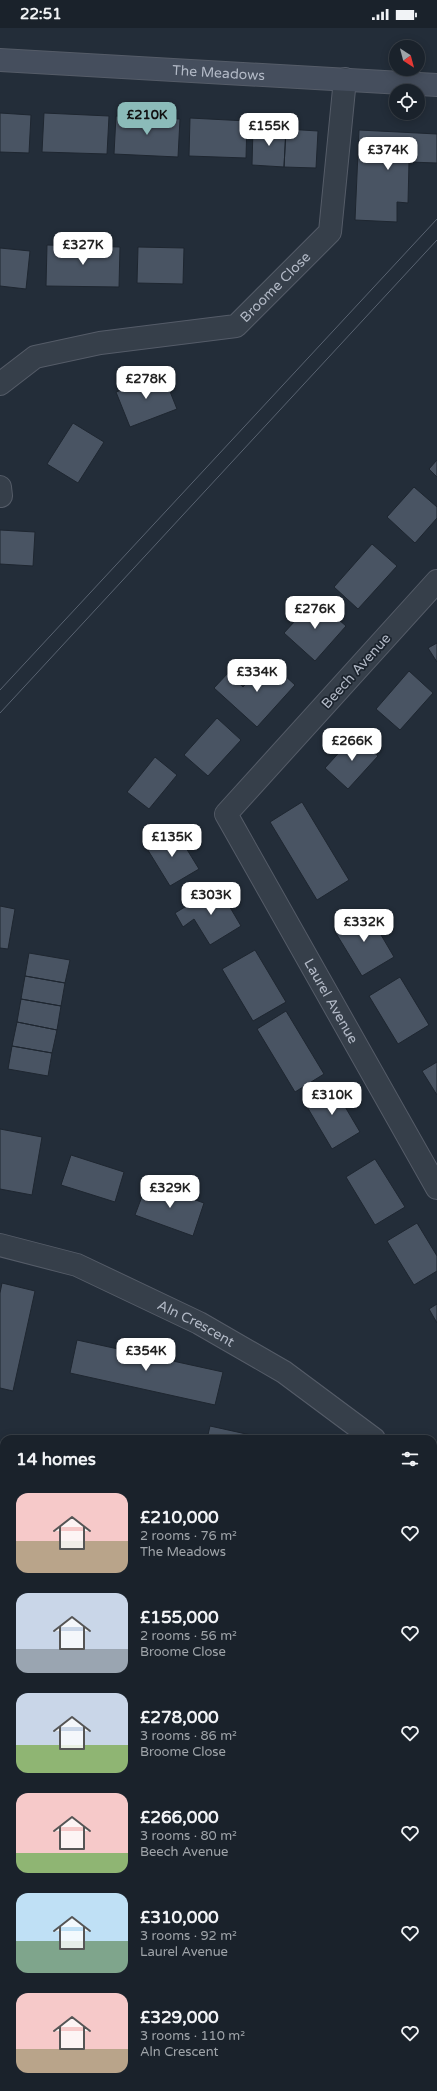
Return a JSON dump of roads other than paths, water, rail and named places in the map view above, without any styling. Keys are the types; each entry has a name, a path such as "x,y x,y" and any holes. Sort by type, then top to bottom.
{"street":[{"name":"The Meadows","path":"0,60 437,85"},
{"name":"Broome Close","path":"0,384 35,357 100,343 236,326 330,232 345,79"},
{"name":"Beech Avenue","path":"226,814 437,581"},
{"name":"Laurel Avenue","path":"226,814 437,1188"},
{"name":"Aln Crescent","path":"0,1245 77,1265 199,1323 284,1372 369,1435"}],"tram line":[{"path":"0,690 437,219"},
{"path":"0,713 437,240"}]}
